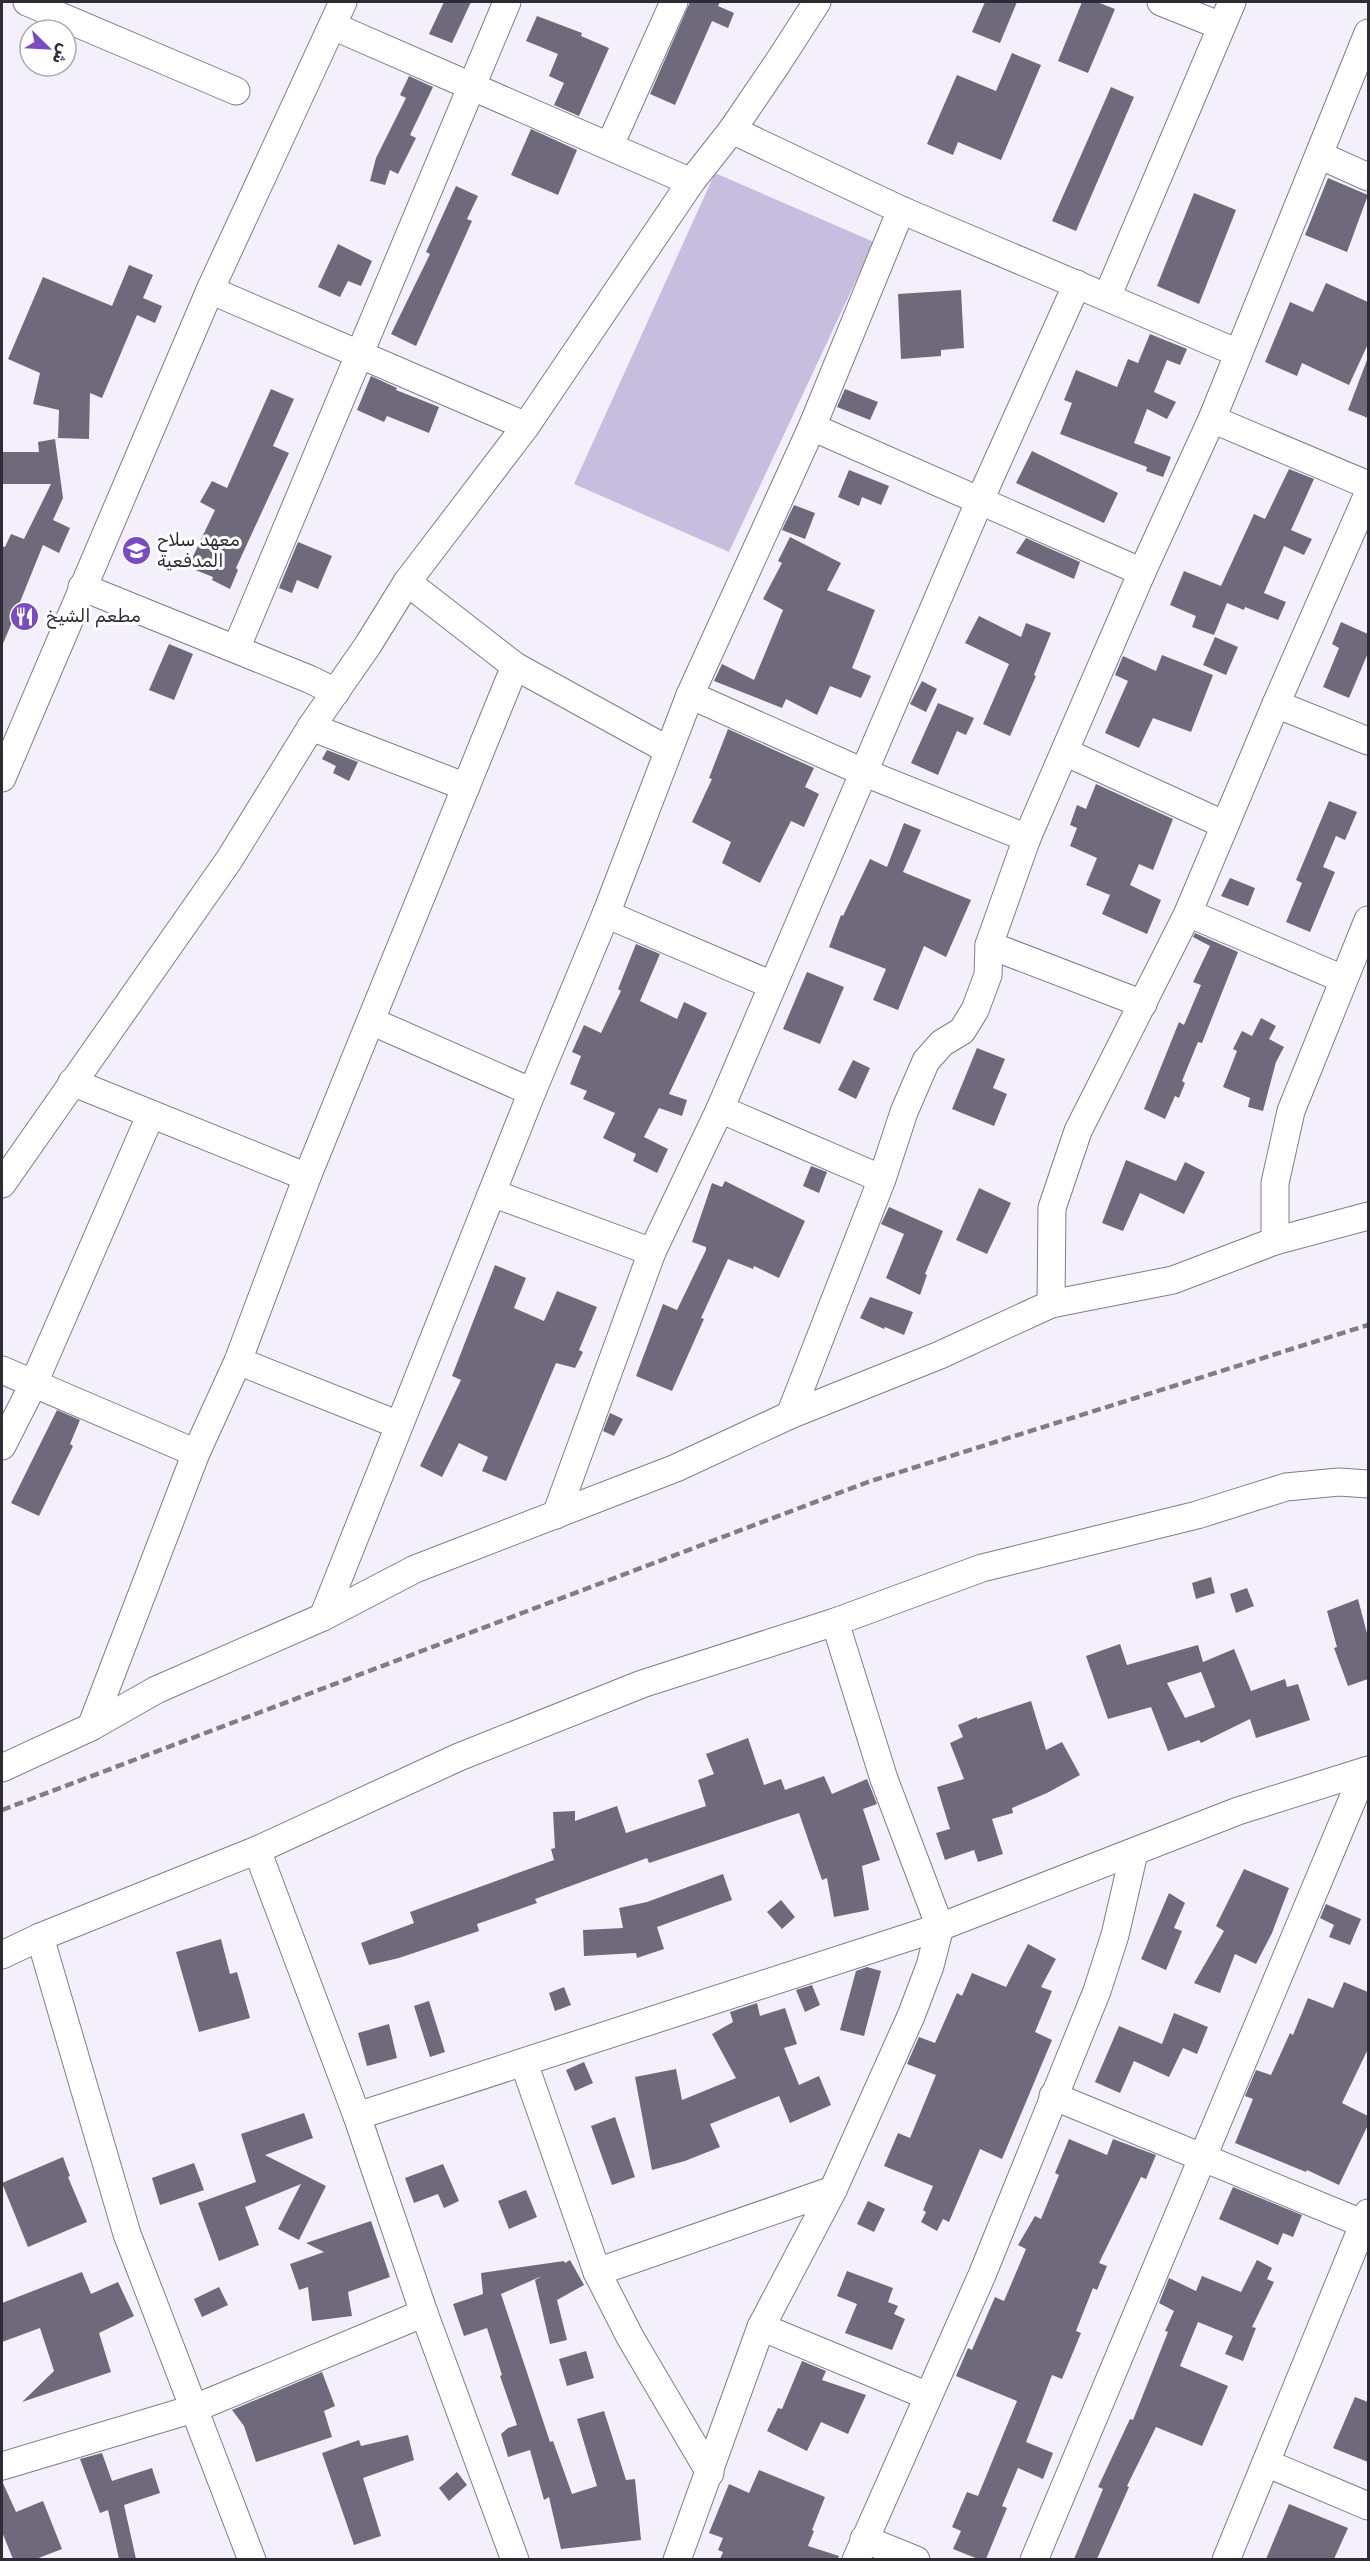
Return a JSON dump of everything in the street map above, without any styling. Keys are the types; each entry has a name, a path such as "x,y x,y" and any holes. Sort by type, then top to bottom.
{"street":[{"path":"27,2 236,91"},
{"path":"236,649 507,2"},
{"path":"610,145 674,2"},
{"path":"2,1184 229,860 311,727 407,582 526,426 691,182 732,130 817,2"},
{"path":"1107,297 1226,14 1161,2"},
{"path":"2,778 210,290 338,14 471,84 691,182"},
{"path":"790,1416 882,1179 904,1112 926,1060 942,1042 962,1031 975,1010 988,975 989,945 1028,838 1142,572 1212,419 1368,33"},
{"path":"732,130 901,210 1238,353"},
{"path":"1319,155 1368,177"},
{"path":"323,1617 532,1092 606,914 690,695 812,427 901,210"},
{"path":"556,1515 652,1252 720,1109 862,772 1077,284"},
{"path":"210,290 526,426"},
{"path":"1212,419 1368,485"},
{"path":"812,427 1142,572"},
{"path":"1051,1304 1052,1208 1078,1131 1188,913 1368,494"},
{"path":"407,582 515,666 669,750"},
{"path":"82,587 336,692"},
{"path":"91,1727 196,1453 238,1361 307,1177 515,666"},
{"path":"690,695 862,772 1028,838"},
{"path":"1276,704 1368,741"},
{"path":"311,727 466,787"},
{"path":"1065,752 1225,825"},
{"path":"1188,913 1343,979"},
{"path":"606,914 772,985"},
{"path":"1275,1241 1275,1183 1291,1111 1368,920"},
{"path":"989,945 1143,1004"},
{"path":"371,1021 532,1092"},
{"path":"72,1082 307,1177"},
{"path":"720,1109 882,1179"},
{"path":"2,1446 33,1385 151,1114"},
{"path":"492,1193 652,1252"},
{"path":"2,1768 91,1727 156,1690 323,1617 415,1569 676,1468 790,1416 940,1355 1051,1304 1173,1280 1275,1241 1368,1216"},
{"path":"238,1361 399,1425"},
{"path":"2,1370 196,1453"},
{"path":"2,1956 40,1937 257,1850 459,1757 642,1684 835,1622 982,1568 1197,1515 1286,1487 1339,1482 1368,1484"},
{"path":"677,2559 761,2327 833,2190 911,2016 930,1966 940,1927 884,1779 835,1622"},
{"path":"357,2116 940,1927 1238,1811 1366,1771"},
{"path":"1034,2559 1366,1771"},
{"path":"257,1850 357,2116 424,2313 515,2559"},
{"path":"916,2559 860,2549 982,2275 1104,1969 1115,1935 1134,1853"},
{"path":"40,1937 127,2234 252,2559"},
{"path":"524,2062 597,2271 630,2337 710,2473"},
{"path":"1053,2096 1201,2158 1366,2218 1226,2559"},
{"path":"597,2271 833,2190"},
{"path":"2,2466 193,2409 424,2313"},
{"path":"761,2327 928,2397"},
{"path":"1266,2463 1368,2506"}],"shaded area":[{"path":"715,173 874,242 729,552 574,484"}],"building":[{"path":"444,2 471,2 452,43 429,34"},
{"path":"690,2 720,2 718,6 734,13 728,28 712,21 675,105 650,94"},
{"path":"985,2 1017,2 1000,43 972,32"},
{"path":"1082,2 1097,2 1115,9 1088,73 1058,61"},
{"path":"537,16 582,33 581,36 609,48 579,116 554,105 564,83 549,76 558,54 526,41"},
{"path":"1012,53 1041,65 1001,160 958,142 953,155 927,144 957,75 996,91"},
{"path":"409,76 433,87 410,135 416,138 398,174 390,170 385,185 370,181 376,158 406,98 400,95"},
{"path":"1111,87 1134,97 1076,231 1052,221"},
{"path":"531,129 577,150 558,195 511,175"},
{"path":"1328,178 1368,195 1347,252 1305,235"},
{"path":"456,186 478,196 467,219 472,221 416,346 391,334 430,254 426,252"},
{"path":"1194,193 1236,210 1199,304 1157,286"},
{"path":"338,244 372,261 361,286 348,281 340,297 318,287"},
{"path":"129,265 153,275 143,298 162,306 155,323 137,315 102,398 90,393 89,439 58,438 59,410 33,404 40,373 8,359 43,277 112,306"},
{"path":"1326,283 1368,302 1368,344 1349,385 1302,363 1297,376 1265,362 1290,302 1313,312"},
{"path":"961,290 964,348 941,350 941,356 901,359 898,294"},
{"path":"1150,334 1187,349 1180,365 1167,360 1154,392 1176,402 1167,419 1147,409 1134,443 1171,457 1163,477 1146,471 1147,467 1060,434 1072,403 1064,400 1076,370 1117,387 1128,359 1138,363"},
{"path":"1368,360 1368,418 1348,410"},
{"path":"371,376 397,388 396,390 439,407 429,433 387,416 384,422 357,410"},
{"path":"271,389 294,399 273,446 289,453 236,568 238,570 230,589 212,580 213,577 188,567 215,510 200,502 212,481 227,488"},
{"path":"845,389 878,402 870,420 837,407"},
{"path":"55,439 63,498 53,520 70,528 59,553 43,545 20,602 38,610 31,627 13,620 2,646 2,546 5,547 11,534 24,539 51,484 2,484 2,452 39,452 38,442"},
{"path":"1032,451 1118,493 1104,523 1016,483"},
{"path":"1289,469 1314,479 1291,530 1312,539 1304,555 1284,546 1264,593 1286,602 1278,620 1245,607 1244,610 1227,603 1214,635 1192,627 1196,616 1170,605 1184,571 1221,586 1254,514 1265,519"},
{"path":"849,470 889,486 881,505 862,497 859,506 838,497"},
{"path":"794,505 815,513 805,539 782,530"},
{"path":"790,537 841,563 827,590 875,610 852,668 871,676 861,698 830,686 817,715 786,699 782,708 714,681 722,664 754,680 783,610 763,599 782,563 778,561"},
{"path":"1026,538 1080,562 1074,579 1016,553"},
{"path":"298,542 332,556 318,589 297,580 292,593 279,588"},
{"path":"979,616 1021,637 1026,623 1051,633 1034,675 1036,676 1010,736 983,724 1009,664 965,643"},
{"path":"1341,622 1368,634 1368,653 1349,698 1323,687 1339,648 1332,644"},
{"path":"1215,637 1238,647 1226,675 1203,665"},
{"path":"169,644 193,654 174,700 149,690"},
{"path":"1162,655 1213,675 1191,732 1153,718 1139,748 1105,733 1128,681 1115,675 1123,656 1156,671"},
{"path":"922,681 937,689 926,712 910,704"},
{"path":"938,703 974,718 966,735 957,731 938,775 911,763"},
{"path":"728,729 814,768 805,787 819,794 804,827 791,821 760,883 722,863 731,842 692,822 712,779 709,778"},
{"path":"327,750 358,762 349,781 333,773 336,766 322,759"},
{"path":"1096,784 1173,819 1153,870 1139,864 1130,885 1161,900 1147,934 1102,914 1110,895 1086,885 1097,858 1070,846 1077,828 1070,825 1077,805 1086,809"},
{"path":"1329,801 1357,812 1345,840 1336,836 1323,867 1335,872 1310,932 1286,922 1302,883 1296,880"},
{"path":"904,823 921,830 903,872 971,900 946,957 924,946 898,1010 873,1000 886,969 829,947 841,915 843,916 870,859 887,867"},
{"path":"1230,878 1255,888 1248,906 1221,896"},
{"path":"1195,933 1238,952 1202,1043 1198,1042 1182,1081 1185,1083 1179,1098 1175,1096 1165,1119 1144,1109 1179,1022 1184,1025 1201,985 1193,982 1210,946 1193,937"},
{"path":"636,944 660,954 640,1001 677,1019 684,1002 707,1013 669,1094 687,1100 682,1116 659,1108 644,1137 668,1149 657,1173 633,1161 636,1154 603,1138 615,1113 583,1099 587,1091 570,1084 581,1056 572,1052 584,1025 601,1033 621,991 618,989"},
{"path":"807,972 844,987 820,1044 783,1029"},
{"path":"1261,1018 1276,1026 1269,1039 1284,1047 1276,1062 1263,1111 1248,1107 1250,1098 1223,1087 1237,1051 1233,1049 1242,1031 1252,1036"},
{"path":"977,1048 1005,1059 993,1088 1007,1094 994,1126 952,1109"},
{"path":"853,1060 870,1068 856,1099 838,1090"},
{"path":"1126,1160 1176,1181 1185,1162 1205,1172 1184,1214 1140,1193 1123,1231 1102,1223"},
{"path":"811,1166 827,1172 819,1193 803,1186"},
{"path":"725,1181 805,1221 779,1278 754,1266 753,1269 728,1259 701,1318 704,1319 672,1391 636,1376 663,1304 677,1310 706,1250 706,1247 692,1242 712,1183 722,1187"},
{"path":"979,1188 1011,1203 987,1254 956,1240"},
{"path":"889,1207 943,1231 925,1274 927,1275 920,1295 886,1278 904,1234 881,1224"},
{"path":"495,1265 526,1278 514,1308 544,1321 557,1291 597,1307 579,1350 583,1352 575,1368 556,1363 506,1481 482,1471 488,1457 459,1443 442,1477 420,1466 461,1380 452,1376"},
{"path":"870,1297 913,1312 904,1335 860,1318"},
{"path":"57,1410 80,1420 70,1444 73,1446 39,1516 11,1503"},
{"path":"610,1413 623,1419 614,1436 603,1431"},
{"path":"1211,1577 1215,1593 1196,1599 1192,1583"},
{"path":"1247,1588 1254,1606 1236,1613 1230,1594"},
{"path":"1358,1599 1368,1637 1368,1679 1348,1686 1334,1648 1337,1647 1327,1611"},
{"path":"1120,1644 1127,1665 1198,1645 1203,1662 1234,1649 1251,1691 1285,1679 1287,1687 1298,1684 1310,1720 1256,1738 1250,1719 1201,1743 1199,1740 1168,1751 1151,1707 1108,1719 1086,1656","holes":["1201,1672 1215,1707 1185,1718 1167,1683"]},
{"path":"1031,1701 1046,1750 1062,1742 1080,1775 1012,1808 1013,1813 992,1819 1003,1854 978,1862 974,1850 945,1860 936,1833 950,1829 937,1787 964,1779 950,1743 963,1737 958,1725"},
{"path":"748,1738 764,1785 781,1779 785,1790 824,1776 832,1794 867,1779 877,1804 863,1809 880,1860 862,1866 869,1910 834,1917 827,1878 822,1880 799,1813 649,1863 647,1858 535,1899 537,1903 477,1924 479,1931 399,1958 369,1965 361,1943 414,1923 410,1912 554,1860 551,1849 555,1848 553,1812 575,1811 575,1821 617,1806 626,1833 706,1806 698,1780 714,1774 706,1754"},
{"path":"1244,1869 1289,1888 1272,1933 1256,1964 1235,1954 1220,1993 1194,1983 1224,1931 1216,1926"},
{"path":"723,1874 732,1900 657,1927 664,1949 637,1958 636,1953 584,1956 583,1930 623,1928 619,1908 647,1902"},
{"path":"1169,1893 1185,1903 1174,1928 1182,1931 1166,1970 1141,1959"},
{"path":"781,1900 795,1917 782,1929 767,1912"},
{"path":"1326,1904 1361,1919 1350,1945 1329,1937 1334,1925 1320,1918"},
{"path":"221,1939 230,1974 237,1972 250,2018 199,2032 176,1952"},
{"path":"1028,1944 1056,1959 1041,1987 1052,1991 1035,2032 1052,2040 1002,2159 980,2149 949,2222 943,2219 937,2231 921,2222 926,2212 923,2210 933,2186 884,2166 898,2133 910,2138 936,2075 907,2064 919,2037 935,2043 957,1993 962,1996 972,1973 1006,1987"},
{"path":"867,1967 881,1971 864,2036 840,2030 856,1971"},
{"path":"1344,1982 1368,1992 1368,2049 1342,2103 1368,2116 1368,2125 1339,2185 1307,2170 1306,2172 1235,2143 1253,2099 1245,2096 1256,2070 1271,2075 1290,2033 1293,2035 1308,1998 1333,2008"},
{"path":"812,1985 820,2005 805,2012 796,1990"},
{"path":"564,1987 571,2005 555,2011 549,1993"},
{"path":"429,2001 445,2052 430,2057 414,2006"},
{"path":"757,2003 760,2016 785,2008 797,2044 784,2048 799,2085 819,2076 831,2105 790,2123 779,2096 710,2124 720,2147 685,2161 652,2170 635,2077 676,2069 682,2100 736,2078 712,2034 733,2022 730,2012"},
{"path":"1174,2013 1208,2027 1197,2054 1183,2048 1169,2077 1134,2061 1120,2093 1095,2082 1119,2026 1162,2044"},
{"path":"389,2024 397,2058 367,2066 358,2033"},
{"path":"584,2062 593,2083 575,2091 566,2070"},
{"path":"304,2113 313,2138 265,2155 326,2186 299,2240 278,2229 301,2184 245,2207 259,2245 219,2261 198,2203 256,2182 241,2134"},
{"path":"615,2117 635,2177 612,2185 591,2126"},
{"path":"1069,2139 1107,2155 1113,2139 1156,2155 1146,2179 1141,2177 1099,2263 1107,2266 1097,2290 1093,2288 1076,2331 1081,2333 1062,2379 1052,2375 1026,2442 1053,2453 1043,2479 1018,2468 1002,2506 1007,2508 986,2559 978,2559 953,2549 961,2531 952,2527 967,2492 978,2496 1017,2401 956,2376 968,2348 972,2350 995,2297 1004,2301 1026,2249 1018,2245 1035,2216 1041,2219 1059,2175 1055,2173"},
{"path":"63,2157 70,2176 68,2177 87,2222 28,2247 2,2183"},
{"path":"194,2163 204,2190 160,2205 152,2178"},
{"path":"443,2164 459,2201 444,2208 438,2194 414,2203 405,2178"},
{"path":"1233,2187 1302,2215 1293,2237 1283,2233 1278,2245 1219,2219"},
{"path":"526,2190 537,2217 509,2229 498,2201"},
{"path":"868,2201 885,2209 874,2232 857,2224"},
{"path":"371,2221 390,2277 348,2292 352,2316 312,2321 308,2287 299,2290 290,2264 324,2252 306,2243"},
{"path":"570,2260 584,2285 557,2300 567,2340 550,2344 535,2280 542,2276 501,2294 550,2442 553,2441 572,2494 597,2486 577,2419 604,2411 626,2480 635,2479 641,2540 561,2549 549,2497 544,2500 530,2450 508,2457 501,2434 517,2425 487,2328 464,2336 453,2304 483,2294 481,2273 564,2261 565,2263"},
{"path":"1257,2260 1272,2268 1267,2279 1274,2282 1252,2327 1256,2328 1243,2361 1225,2354 1233,2336 1198,2322 1180,2366 1228,2386 1202,2446 1156,2427 1127,2486 1129,2487 1097,2559 1074,2559 1103,2489 1098,2487 1130,2419 1133,2420 1168,2332 1165,2331 1174,2311 1159,2303 1169,2278 1196,2291 1202,2276 1241,2292"},
{"path":"847,2271 893,2288 888,2302 898,2306 894,2314 905,2319 892,2350 845,2333 857,2304 837,2296"},
{"path":"82,2272 91,2294 118,2282 134,2316 99,2333 111,2372 22,2402 54,2371 40,2328 2,2342 2,2303"},
{"path":"219,2287 228,2305 202,2317 194,2299"},
{"path":"586,2351 594,2378 567,2386 559,2359"},
{"path":"802,2361 826,2371 822,2380 866,2395 848,2434 821,2422 807,2451 767,2431 778,2408 782,2409"},
{"path":"322,2372 335,2406 324,2411 332,2437 256,2462 244,2426 232,2410"},
{"path":"1355,2397 1368,2402 1368,2462 1333,2448"},
{"path":"408,2435 414,2460 363,2478 381,2536 354,2545 322,2453 359,2440 361,2446"},
{"path":"102,2453 112,2481 152,2468 160,2493 124,2505 136,2559 119,2559 108,2510 100,2513 80,2459"},
{"path":"759,2470 825,2497 808,2546 839,2556 838,2559 720,2559 723,2552 718,2550 723,2538 709,2533 729,2484 749,2493"},
{"path":"457,2472 467,2485 449,2501 439,2488"},
{"path":"2,2481 16,2512 43,2501 62,2549 36,2559 13,2559 2,2532"},
{"path":"1289,2504 1348,2528 1334,2559 1266,2559"}],"railway":[{"path":"2,1810 868,1482 1368,1325"}],"place":[{"name":"معهد سلاح المدفعية","path":"136,550"},
{"name":"مطعم الشيخ","path":"25,616"}]}
